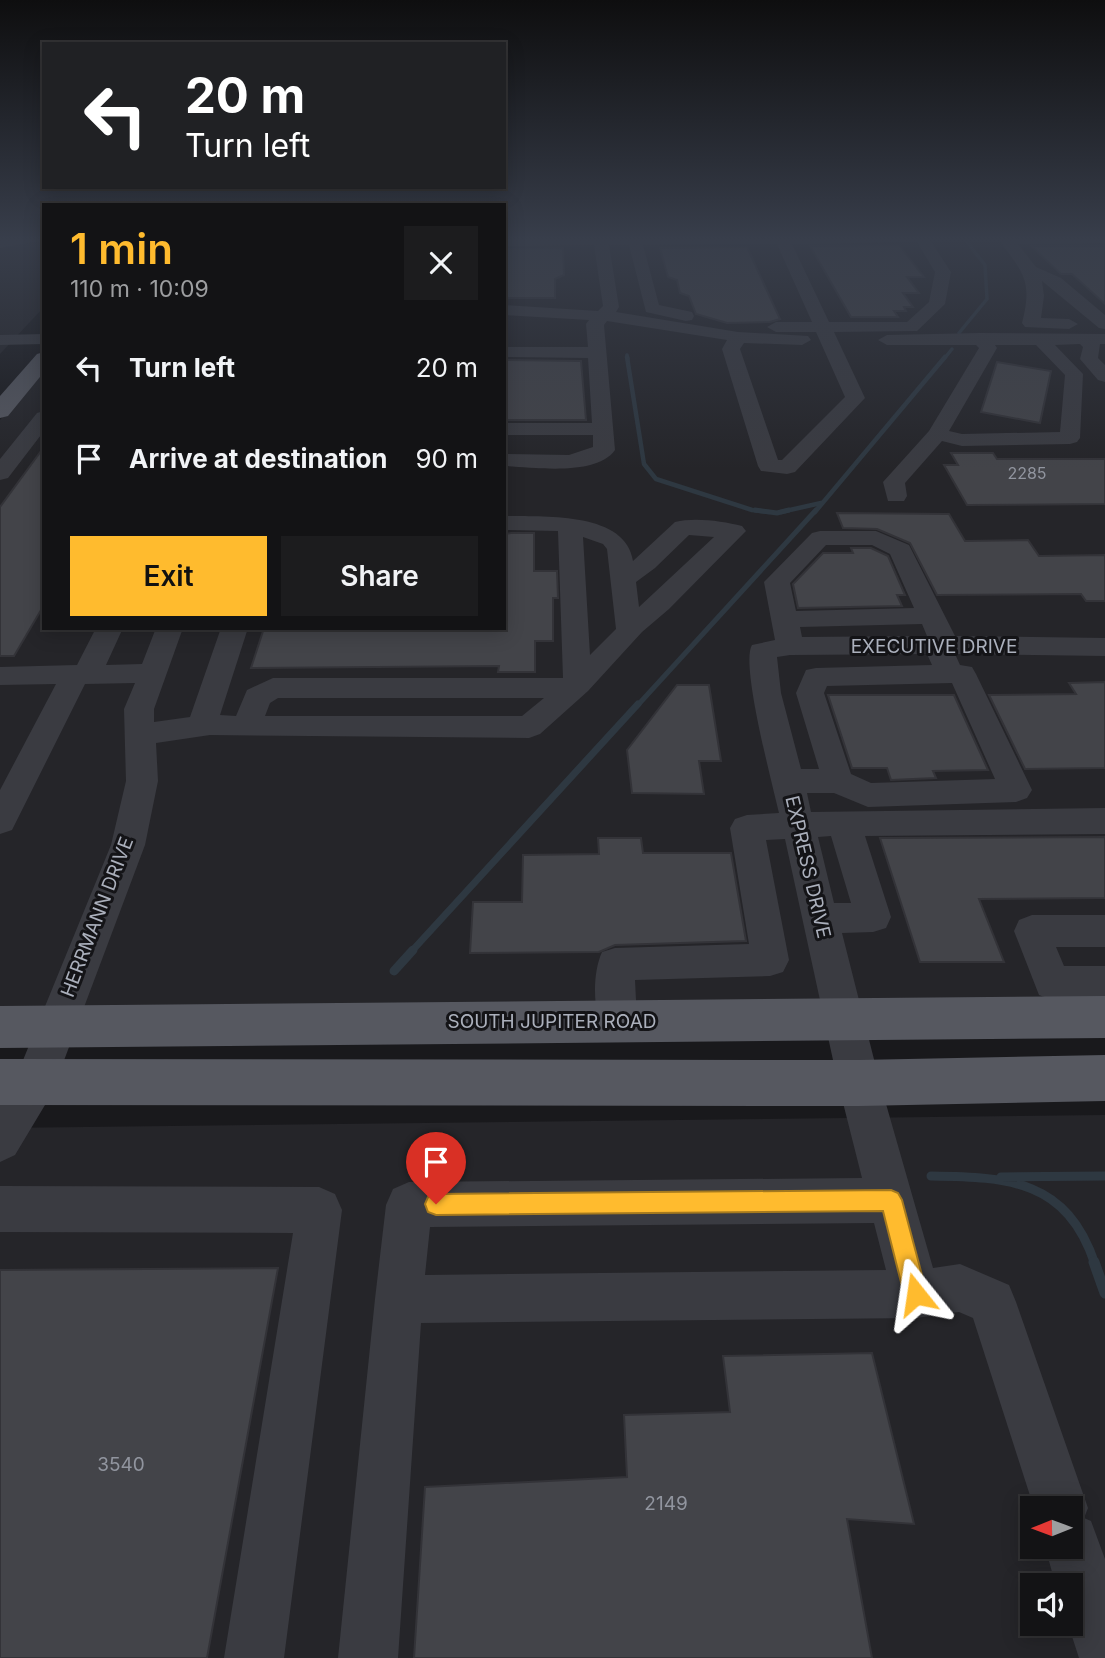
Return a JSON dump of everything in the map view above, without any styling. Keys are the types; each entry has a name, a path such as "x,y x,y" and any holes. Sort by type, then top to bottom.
{"main road":[{"path":"0,381 42,342"},
{"path":"0,411 42,342"},
{"name":"SOUTH JUPITER ROAD","path":"0,1027 1105,1017"},
{"path":"18,1082 859,1083 1105,1079"}],"street":[{"path":"591,314 738,337 915,333 982,346 1054,353"},
{"path":"679,314 703,320 695,330"},
{"path":"738,337 731,349 769,466 787,467 855,398 815,314"},
{"path":"915,333 929,314"},
{"path":"1033,314 1031,323 1098,331"},
{"path":"1084,314 1098,331"},
{"path":"506,460 578,460 594,457 604,450 595,324 603,315"},
{"path":"776,327 824,334"},
{"path":"982,346 1098,331"},
{"path":"1098,331 1089,359 1105,376"},
{"path":"937,434 962,440 1070,438 1074,374 1039,338"},
{"path":"0,340 42,342"},
{"path":"897,496 894,482 937,434 982,346"},
{"path":"506,352 597,354"},
{"path":"0,473 42,419"},
{"path":"506,429 602,429"},
{"path":"506,523 570,524 603,535 619,548 629,629"},
{"path":"570,524 575,686"},
{"path":"140,734 210,725 529,726 575,686 629,629 660,603 734,531 683,527 646,563 623,580"},
{"name":"EXPRESS DRIVE","path":"916,1294 859,1083 767,693 784,620 777,582 820,538 876,538 900,550 941,645"},
{"path":"784,620 941,645 962,674 1016,790 868,794 838,781 787,781"},
{"path":"81,675 109,630"},
{"name":"HERRMANN DRIVE","path":"0,1140 18,1082 54,1026 128,845 142,781 139,709 169,630"},
{"path":"210,725 205,717 235,630"},
{"path":"838,781 810,692 816,677 941,645"},
{"name":"EXECUTIVE DRIVE","path":"776,649 941,645 1105,647"},
{"path":"0,676 153,673"},
{"path":"247,727 257,697 273,688 575,686"},
{"path":"767,693 810,692"},
{"path":"617,1020 615,964 770,960 747,828 844,823 1105,821"},
{"path":"820,919 873,917 844,823"},
{"path":"1105,931 1032,931 1052,983 1105,983"},
{"path":"368,1658 409,1205 891,1200"},
{"path":"0,1209 319,1209 254,1658"},
{"path":"399,1299 916,1294 960,1288 992,1302 1057,1496"}],"lane":[{"path":"0,821 81,675"},
{"path":"1077,1559 1105,1648"}],"shaded area":[{"path":"0,314 37,314 0,354"},
{"path":"506,314 1105,314 1105,1000 0,1013 0,420 42,370 42,630 506,630"},
{"path":"1105,1115 1105,1658 0,1658 0,1128"}],"building":[{"path":"697,314 778,314 780,319 770,322 727,323"},
{"path":"849,314 896,314 898,317 851,317"},
{"path":"506,360 581,361 586,420 506,420"},
{"path":"997,362 1051,371 1040,423 981,412"},
{"path":"42,450 42,608 14,656 0,656 0,507"},
{"path":"951,453 993,453 997,459 1105,459 1105,504 967,505 944,465 958,465"},
{"path":"837,513 949,514 965,541 1028,540 1039,556 1105,555 1105,601 1086,601 1081,594 937,595 910,543 877,529 843,528"},
{"path":"534,533 534,571 557,571 558,598 553,598 553,641 535,641 535,672 498,672 499,666 251,668 263,630 506,630 506,534"},
{"path":"851,548 871,548 888,556 905,595 897,595 902,606 798,608 793,584 823,553 853,553"},
{"path":"1105,682 1105,768 1025,769 989,695 1076,694 1069,683"},
{"path":"677,685 709,685 721,761 699,761 704,794 632,793 627,750"},
{"path":"828,695 954,695 988,770 933,771 936,778 891,780 887,768 852,768"},
{"path":"1105,837 1105,898 979,899 1004,962 920,962 880,838"},
{"path":"598,838 641,838 643,853 731,853 746,941 615,945 599,952 470,953 473,902 522,902 523,855 599,854"},
{"path":"278,1268 207,1658 0,1658 0,1270"},
{"path":"872,1353 914,1524 847,1519 872,1658 414,1658 425,1487 627,1477 624,1415 730,1412 723,1356"}],"waterway":[{"path":"959,333 974,314"},
{"path":"944,359 952,349"},
{"path":"627,355 628,359"},
{"path":"627,357 644,464 656,479 752,510 769,512"},
{"path":"815,512 945,357"},
{"path":"781,512 821,503"},
{"path":"755,510 781,512"},
{"path":"781,512 789,510"},
{"path":"637,706 816,510"},
{"path":"411,952 638,704"},
{"path":"394,971 413,950"},
{"path":"931,1176 986,1178 1032,1189 1069,1215 1083,1236 1095,1264"},
{"path":"1001,1177 1105,1176"},
{"path":"1094,1262 1105,1293"}],"route":[{"path":"436,1204 891,1200 916,1294"}]}
